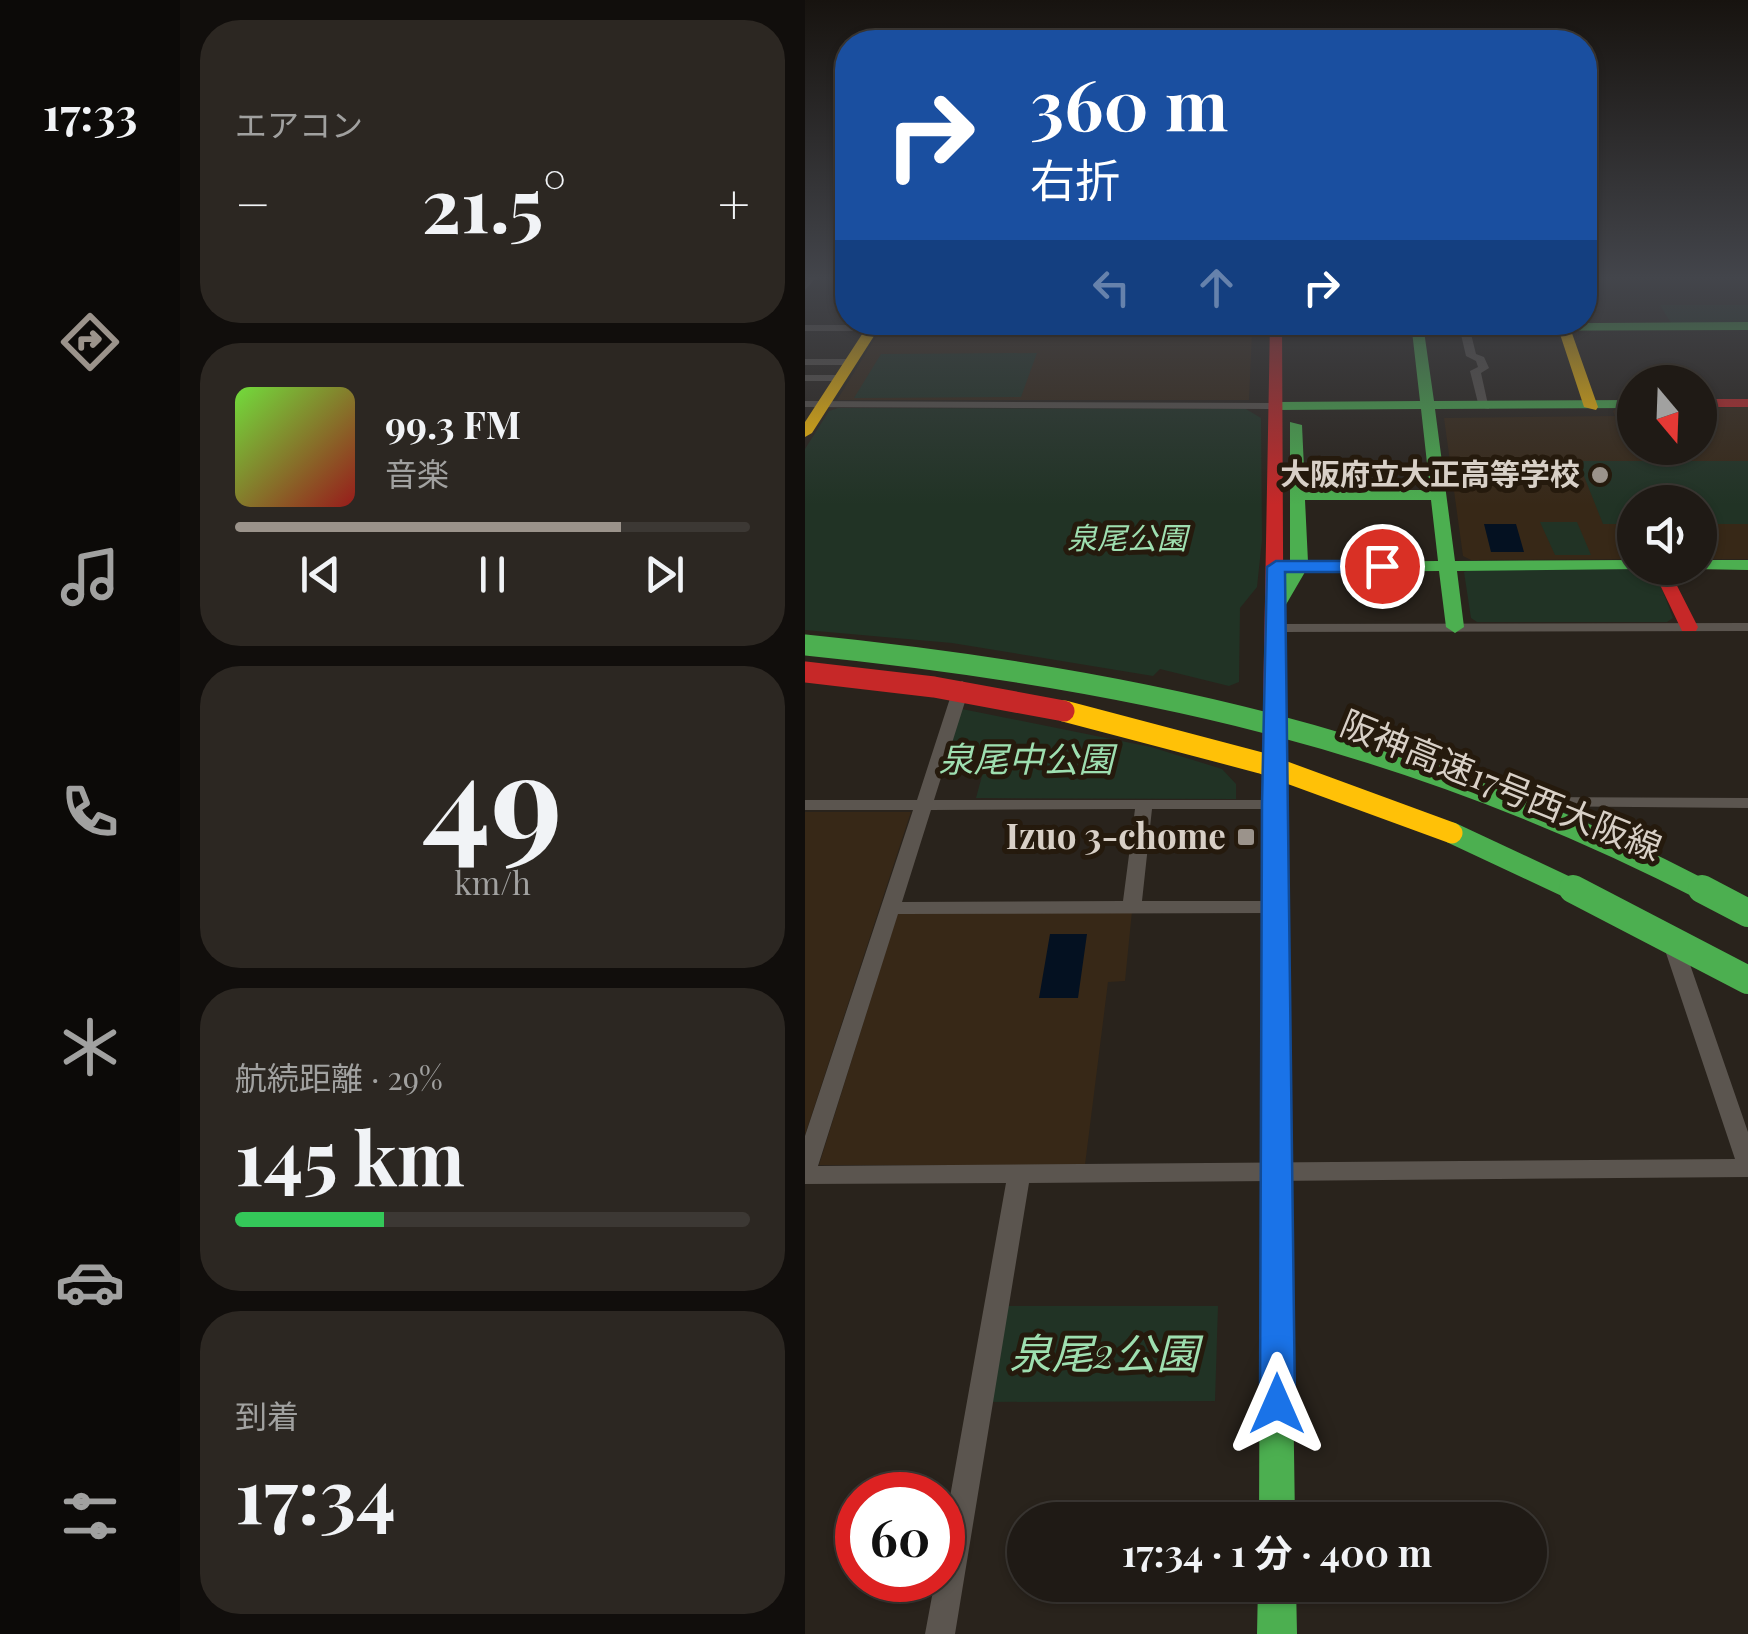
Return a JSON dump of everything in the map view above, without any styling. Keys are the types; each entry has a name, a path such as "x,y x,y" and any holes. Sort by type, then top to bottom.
{"main road":[{"path":"805,432 814,404 847,370 858,352"},
{"path":"1285,352 1287,567"},
{"path":"1421,352 1455,627"},
{"path":"1573,352 1591,407"},
{"path":"1717,403 1748,403"},
{"path":"1286,407 1617,405"},
{"path":"1277,1502 1275,618 1299,495 1286,407"},
{"path":"1299,495 1440,495"},
{"path":"1717,565 1748,565"},
{"path":"1287,567 1617,566"},
{"path":"1668,585 1689,627"},
{"path":"805,638 977,654 1275,716 1527,802 1748,911"},
{"path":"805,646 1027,670 1136,689 1270,720 1523,804 1748,911"},
{"name":"阪神高速17号西大阪線","path":"1748,934 1529,827 1354,760 1141,700 923,669 1207,732 1357,778 1516,840 1748,958"},
{"path":"805,672 937,686 1019,700 1156,730 1281,766 1350,789 1507,855 1748,980"},
{"path":"805,683 956,699 1119,728 1326,789 1507,862 1675,949 1748,992"},
{"path":"1277,1602 1277,1634"}],"street":[{"path":"1470,352 1484,368 1475,371 1485,407"},
{"path":"805,362 847,370"},
{"path":"805,378 847,370"},
{"path":"814,404 1286,407"},
{"path":"1275,618 1455,627 1748,627"},
{"path":"977,654 956,699 805,1173 1019,1175 1748,1167 1675,949"},
{"path":"1527,802 1748,803"},
{"path":"1132,906 1144,804"},
{"path":"805,805 1273,804"},
{"path":"888,908 1275,907"},
{"path":"940,1634 1019,1175"}],"shaded area":[{"path":"866,352 1251,352 1249,400 837,400"},
{"name":"大阪府立大正高等学校","path":"1748,407 1748,559 1717,559 1717,485 1617,485 1617,559 1471,560 1463,556 1444,418 1615,416 1613,411 1617,409 1617,465 1717,465 1717,408"},
{"path":"805,812 911,812 805,1135"},
{"path":"1132,911 1125,981 1108,982 1085,1165 819,1165 898,912"}],"green space":[{"path":"1037,353 1021,397 854,398 881,354"},
{"name":"泉尾公園","path":"1246,409 1261,418 1262,540 1257,587 1240,608 1239,682 1229,686 1160,669 1153,676 952,643 805,630 805,449 829,411"},
{"path":"1578,461 1717,465 1717,461 1748,461 1748,524 1717,524 1717,485 1617,485 1617,524 1603,524"},
{"path":"1540,522 1577,522 1591,555 1555,555"},
{"path":"1617,569 1617,585 1661,585 1673,618 1667,622 1477,622 1471,618 1464,572"},
{"name":"泉尾中公園","path":"962,709 1151,747 1222,769 1236,784 1236,799 976,798 986,761 945,760"},
{"name":"泉尾2公園","path":"1005,1306 1218,1306 1215,1401 989,1402"}],"water":[{"path":"1484,524 1516,524 1524,552 1491,552"},
{"path":"1050,934 1087,934 1078,998 1039,998"}],"traffic: fast":[{"path":"1421,352 1455,627"},
{"path":"1277,406 1617,404"},
{"path":"1278,604 1299,567 1295,425"},
{"path":"1299,495 1440,495"},
{"path":"1276,567 1617,565"},
{"path":"1717,565 1748,565"},
{"path":"805,645 897,654 1079,681 1169,698 1348,743 1551,816 1748,913"},
{"path":"1273,763 1277,1502"},
{"path":"1452,833 1634,918 1748,980"},
{"path":"1277,1602 1277,1634"}],"traffic: slow":[{"path":"805,433 857,352"},
{"path":"1572,352 1591,407"},
{"path":"1064,711 1261,763 1452,833"}],"traffic: jam":[{"path":"1273,763 1276,352"},
{"path":"1717,403 1748,403"},
{"path":"1668,585 1689,627"},
{"path":"805,672 934,687 1064,711"}],"place":[{"name":"大阪府立大正高等学校","path":"1600,475"},
{"name":"Izuo 3-chome","path":"1246,837"}],"route":[{"path":"1277,1404 1273,804 1276,567 1382,566"}]}
